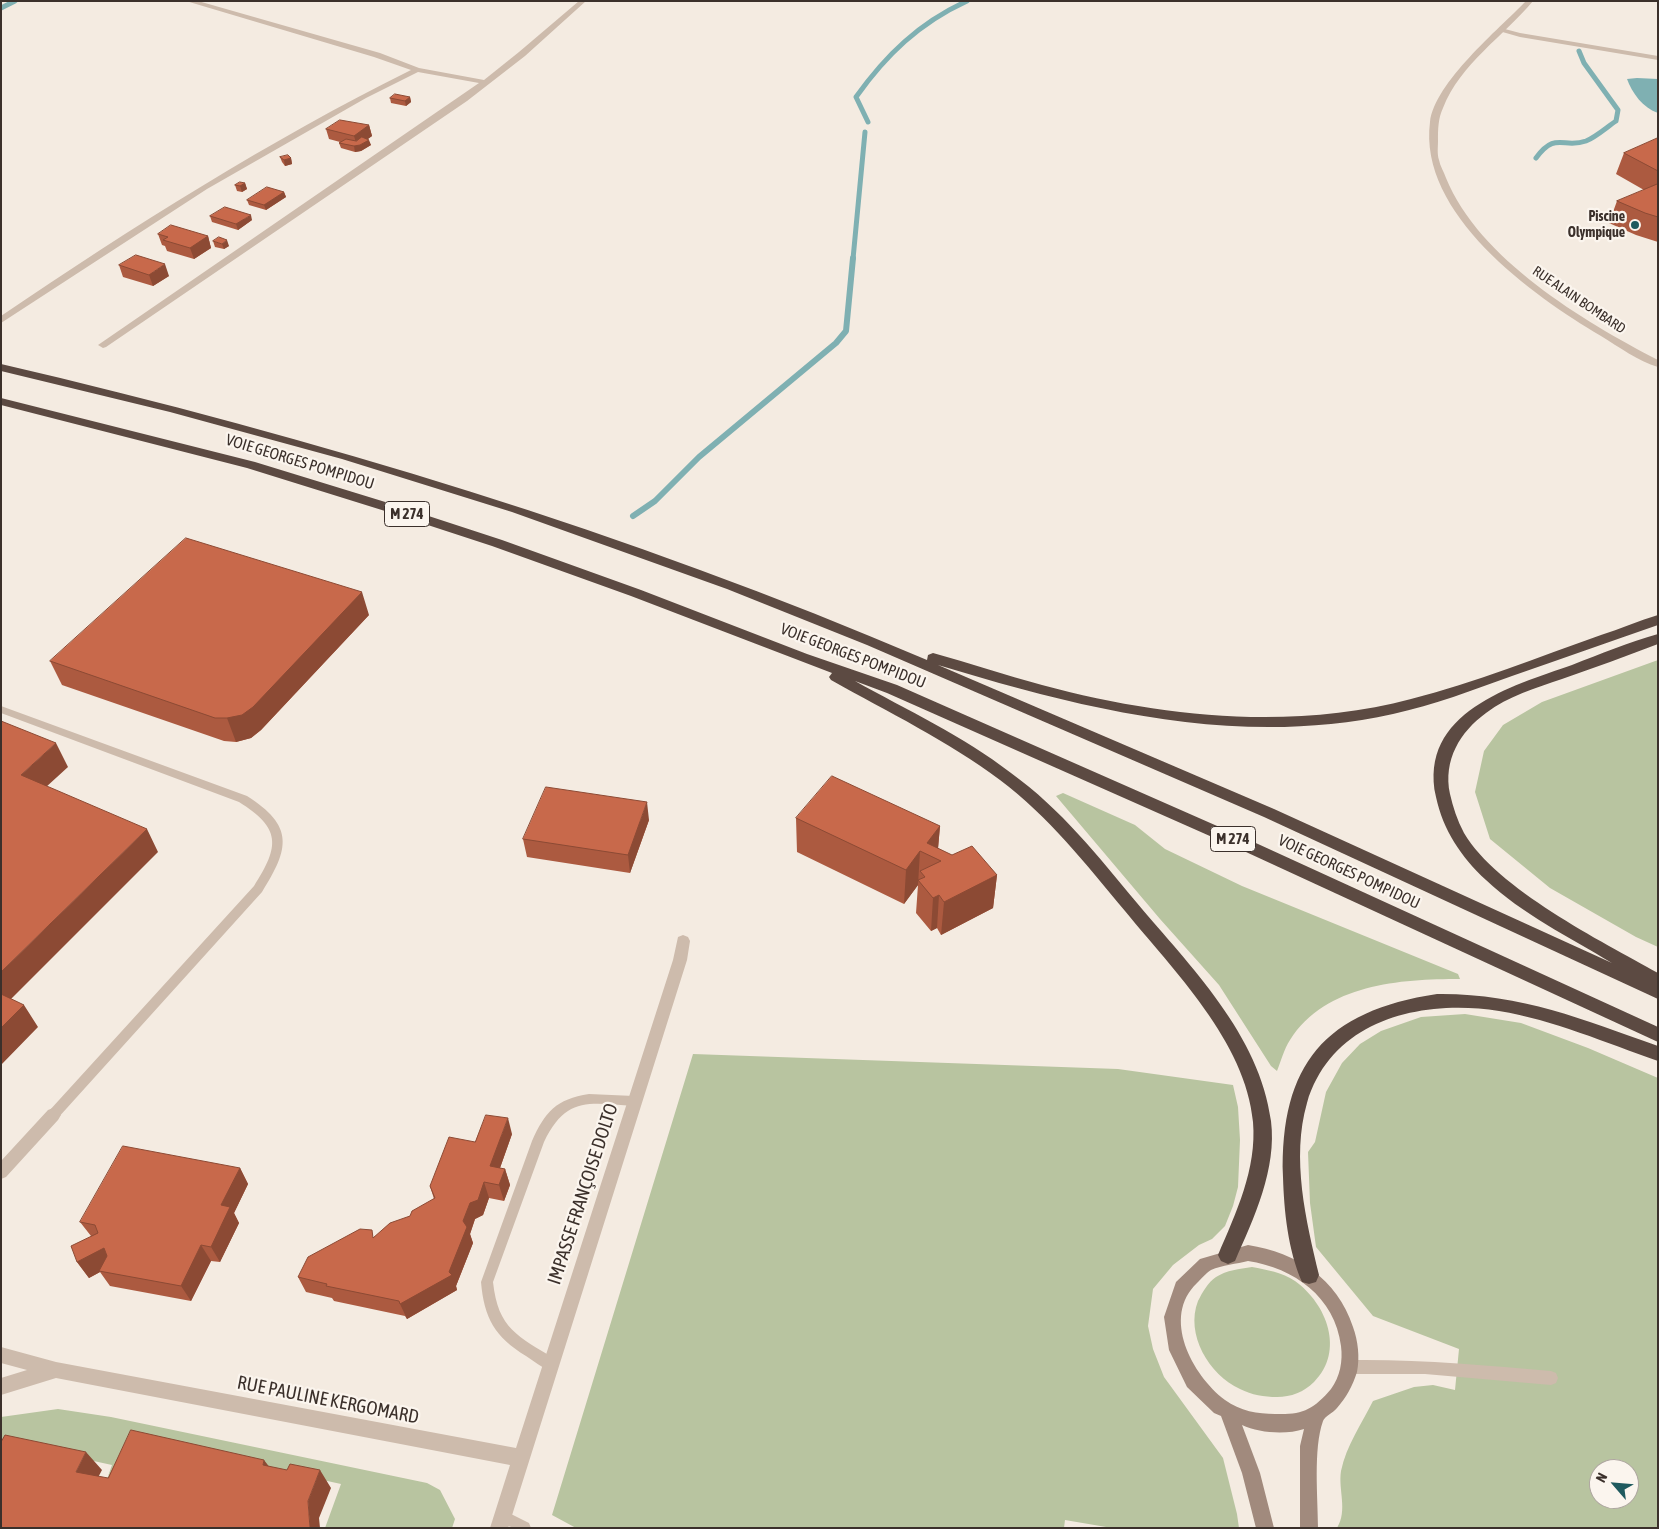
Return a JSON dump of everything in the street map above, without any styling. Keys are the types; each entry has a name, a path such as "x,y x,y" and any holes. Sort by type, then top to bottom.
{"highway":[{"name":"VOIE GEORGES POMPIDOU","path":"1,367 170,407 428,480 541,517 688,569 856,634 1268,813 1658,992"},
{"name":"VOIE GEORGES POMPIDOU","path":"1,401 242,463 390,508 497,543 892,689 1252,848 1658,1035"},
{"path":"856,634 1059,696 1155,716 1249,723 1341,718 1408,706 1466,688 1658,620"},
{"path":"1658,639 1518,689 1482,708 1466,722 1446,747 1441,763 1440,781 1447,816 1455,832 1470,854 1486,870 1529,904 1658,982"},
{"path":"802,657 873,698 919,721 982,759 1029,794 1068,831 1178,964 1227,1027 1250,1072 1258,1097 1262,1122 1261,1153 1256,1179 1248,1209 1228,1255"},
{"path":"1309,1275 1298,1232 1294,1204 1293,1159 1298,1104 1306,1080 1318,1060 1336,1041 1363,1021 1384,1011 1428,1002 1463,1000 1489,1003 1542,1014 1658,1054"}],"main road":[{"path":"1248,1253 1269,1256 1309,1275 1328,1294 1343,1318 1350,1342 1350,1367 1339,1395 1316,1415 1296,1423 1274,1425 1251,1422 1228,1412 1206,1397 1190,1378 1178,1356 1172,1333 1172,1311 1179,1291 1191,1274 1208,1262 1228,1255 1248,1253"},
{"path":"1228,1412 1251,1473 1265,1528"},
{"path":"1309,1528 1309,1446 1316,1415"}],"street":[{"path":"189,1 383,57 417,70 485,82"},
{"path":"103,345 447,110 522,54 582,1"},
{"name":"RUE ALAIN BOMBARD","path":"1530,1 1458,75 1440,103 1434,122 1432,139 1436,164 1454,202 1480,238 1524,280 1556,304 1602,334 1658,364"},
{"path":"1,320 190,197 310,126 417,70"},
{"name":"IMPASSE FRANÇOISE DOLTO","path":"521,1458 680,960 683,941"},
{"path":"1,1172 53,1115"},
{"name":"RUE PAULINE KERGOMARD","path":"1,1355 56,1370 521,1458"},
{"name":"RUE PAULINE KERGOMARD","path":"1,1386 56,1370"},
{"path":"501,1522 521,1458"}],"lane":[{"path":"1501,30 1520,35 1658,58"},
{"path":"1,709 243,799 256,806 269,817 276,829 279,841 277,855 270,872 258,888 53,1115"},
{"path":"550,1364 511,1340 500,1327 487,1298 487,1282 544,1125 554,1112 569,1103 585,1098 634,1101"},
{"path":"1350,1367 1449,1368 1551,1378"},
{"path":"501,1522 524,1528"}],"green space":[{"path":"1658,660 1658,947 1636,937 1550,888 1490,839 1475,792 1484,751 1503,725 1542,702"},
{"path":"1063,793 1135,825 1165,849 1242,886 1458,974 1460,979 1437,979 1389,984 1344,996 1323,1007 1305,1021 1290,1040 1277,1071 1271,1066 1219,985 1160,919 1056,796"},
{"path":"1465,1014 1521,1023 1588,1048 1658,1078 1658,1528 1337,1528 1342,1514 1340,1478 1343,1462 1350,1444 1373,1401 1414,1387 1433,1385 1455,1390 1459,1349 1373,1316 1316,1247 1310,1203 1308,1152 1315,1142 1326,1092 1342,1063 1360,1044 1381,1031 1421,1017"},
{"path":"693,1054 1118,1069 1233,1085 1238,1107 1240,1140 1238,1187 1233,1206 1225,1226 1212,1239 1199,1245 1173,1265 1153,1289 1148,1326 1153,1349 1164,1377 1223,1458 1239,1528 1112,1528 1065,1520 1064,1528 576,1528 552,1515"},
{"path":"1252,1267 1280,1273 1295,1281 1316,1302 1328,1328 1329,1356 1323,1370 1310,1386 1292,1395 1267,1397 1245,1391 1229,1383 1210,1364 1197,1340 1195,1314 1203,1291 1213,1279 1224,1273"},
{"path":"58,1409 111,1417 427,1483 440,1490 455,1519 452,1528 325,1528 341,1484 145,1441 106,1482 112,1465 20,1445 1,1448 1,1417"}],"water":[{"path":"1627,79 1658,79 1658,113 1643,104 1632,90"}],"building":[{"path":"395,94 410,97 405,101 390,98"},
{"path":"340,120 369,125 354,136 326,129"},
{"path":"362,137 369,140 354,146 339,143 346,139 356,141"},
{"path":"1658,138 1658,171 1624,153"},
{"path":"288,155 291,158 284,160 280,157"},
{"path":"240,182 245,183 240,186 235,185"},
{"path":"1658,184 1658,217 1617,201"},
{"path":"267,187 284,192 264,205 247,200"},
{"path":"225,207 251,215 236,224 210,216"},
{"path":"171,225 208,236 190,248 163,240 168,237 158,234"},
{"path":"219,237 227,240 222,244 213,241"},
{"path":"136,255 165,264 149,275 119,265"},
{"path":"186,538 362,592 253,707 242,715 215,718 50,661"},
{"path":"1,721 56,743 21,775 147,829 1,972"},
{"path":"832,776 940,826 927,843 952,855 972,846 997,875 944,902 939,895 933,898 918,880 925,877 920,871 941,861 920,851 906,870 796,818"},
{"path":"546,787 647,802 628,855 523,839"},
{"path":"1,994 24,1005 1,1028"},
{"path":"486,1115 508,1118 490,1166 505,1169 499,1185 484,1182 478,1200 470,1203 463,1221 467,1227 449,1272 452,1275 400,1304 399,1301 326,1286 327,1284 298,1277 308,1257 360,1229 372,1230 373,1238 390,1223 410,1216 412,1211 435,1198 430,1186 449,1137 475,1142"},
{"path":"123,1146 240,1168 221,1205 230,1207 211,1247 201,1245 181,1286 99,1271 107,1256 104,1248 77,1262 71,1246 98,1233 95,1225 80,1222"},
{"path":"131,1430 264,1460 263,1465 287,1470 290,1464 320,1470 308,1501 310,1528 1,1528 1,1442 5,1435 86,1452 76,1472 108,1478"}],"waterway":[{"path":"1,8 15,1"},
{"path":"868,122 856,97 879,67 919,30 934,19 967,1"},
{"path":"1536,158 1549,145 1560,142 1578,143 1586,141 1616,121 1618,110 1584,63 1579,51"},
{"path":"853,259 865,132"},
{"path":"633,516 655,501 699,457 836,343 846,331 853,258"}],"place":[{"name":"Piscine Olympique","path":"1635,225"}]}
